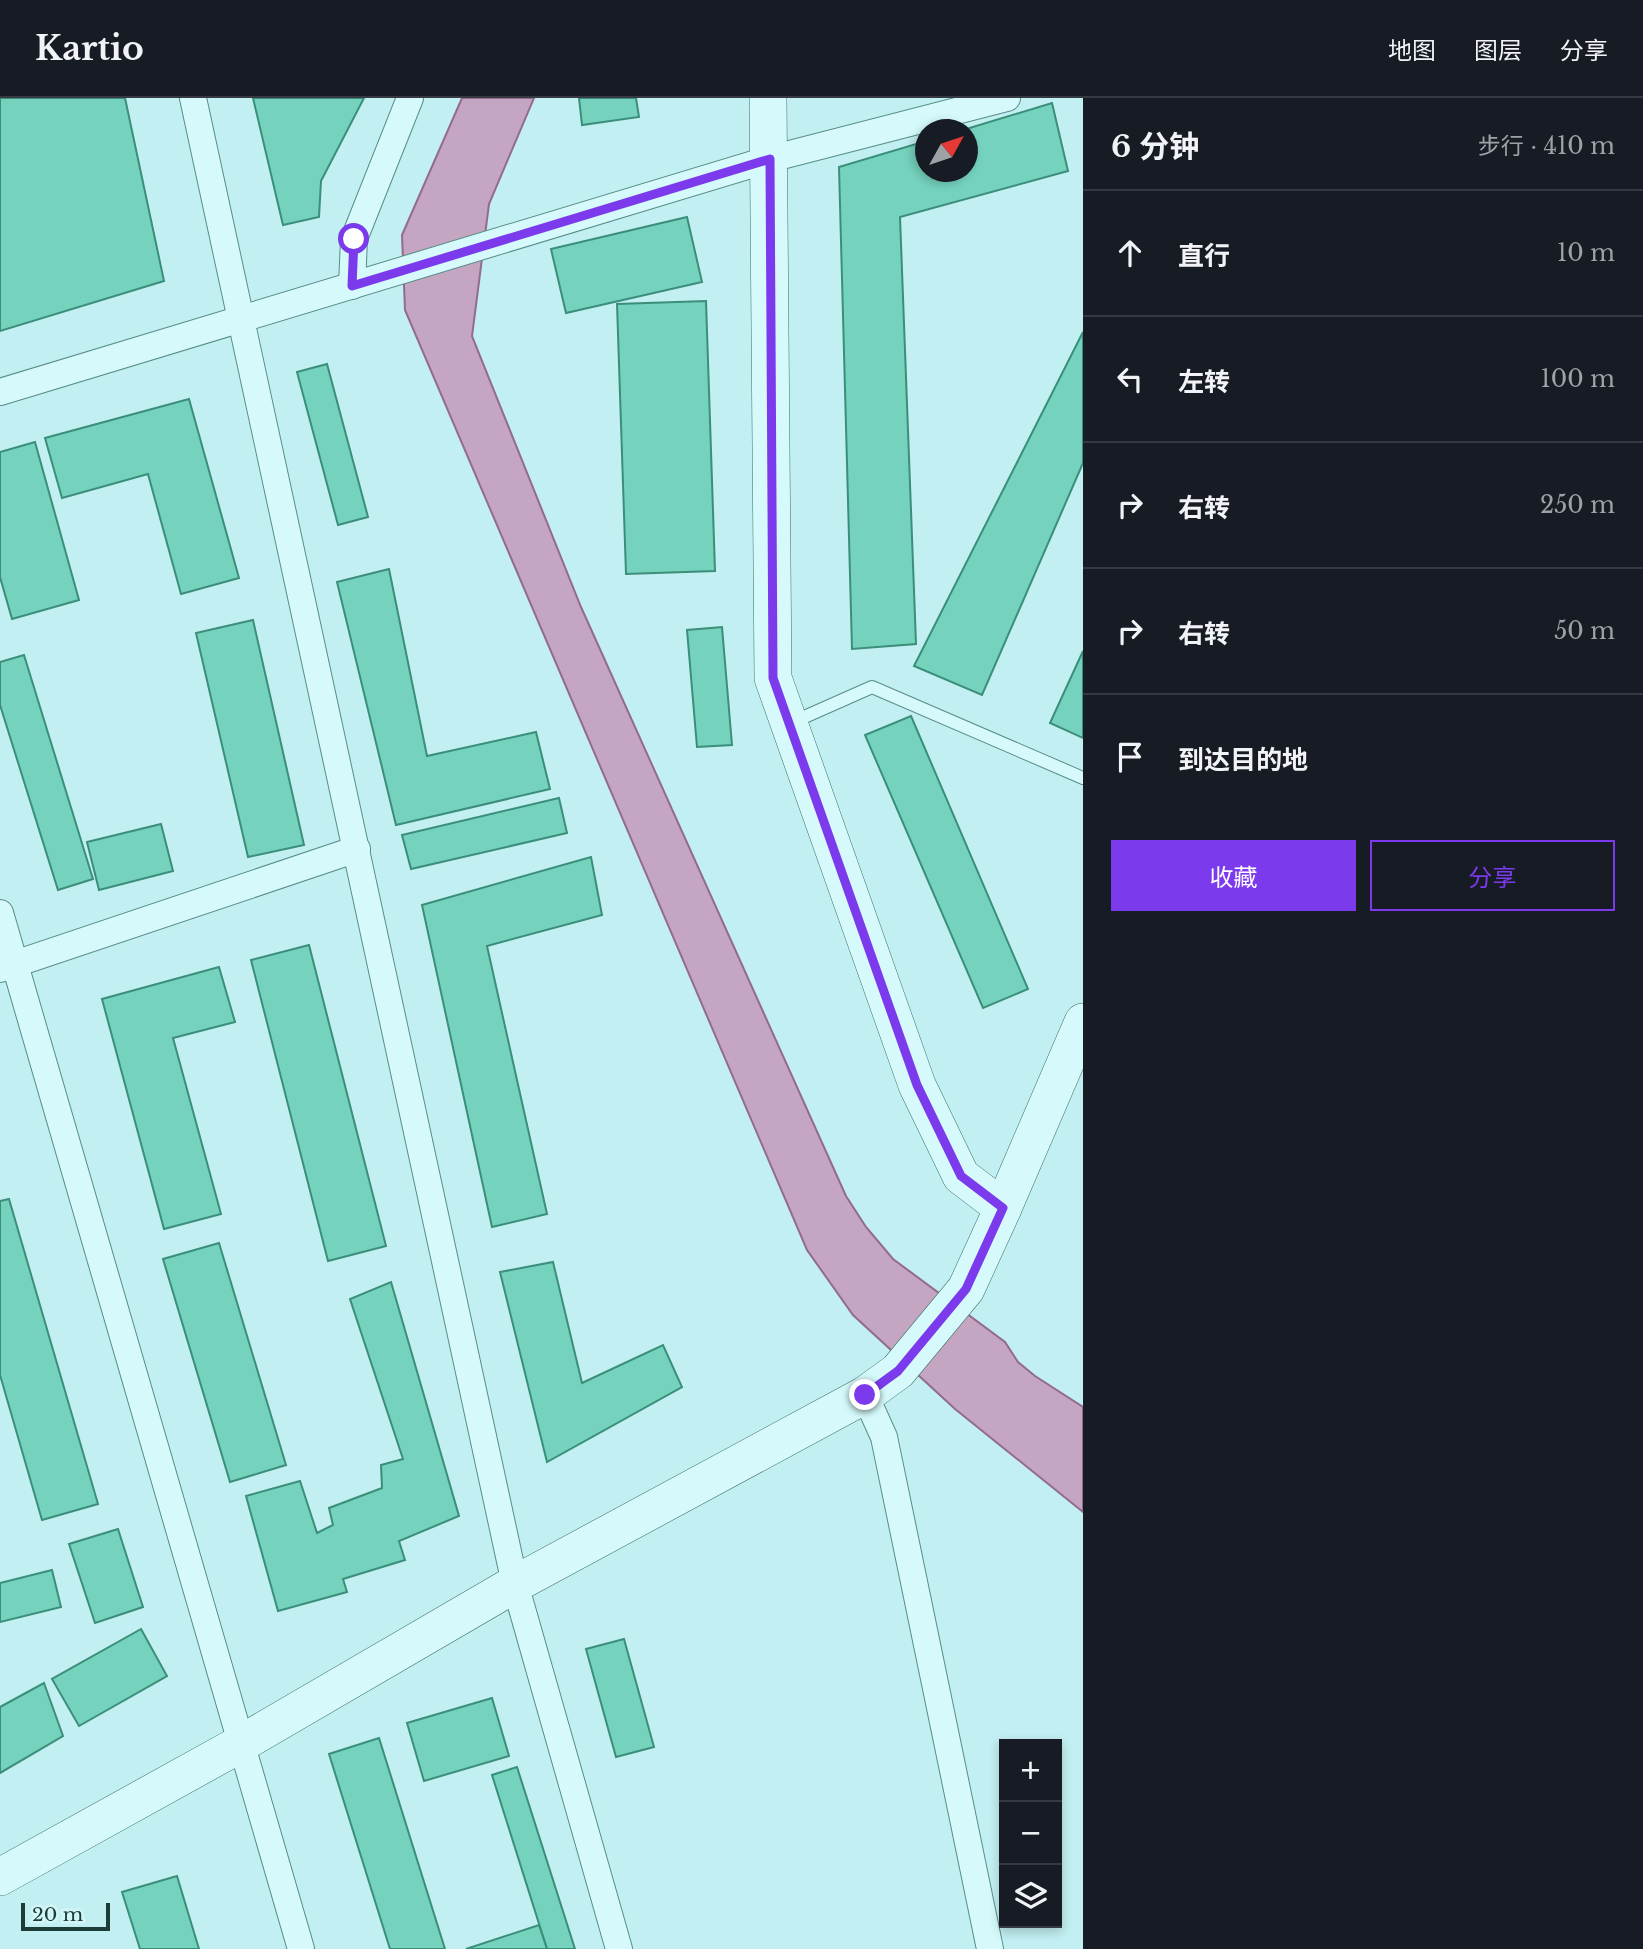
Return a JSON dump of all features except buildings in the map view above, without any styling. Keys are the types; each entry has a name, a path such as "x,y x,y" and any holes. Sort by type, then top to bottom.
{"street":[{"path":"193,98 515,1584 619,1949"},
{"path":"352,286 354,239 410,98"},
{"path":"768,98 773,678 917,1085 961,1176 1003,1208"},
{"path":"0,392 770,159 1007,98"},
{"path":"7,967 357,849"},
{"path":"0,913 7,967 242,1743 301,1949"},
{"path":"0,1877 242,1743 515,1584 865,1395 898,1371 966,1289 1083,1022"},
{"path":"865,1395 884,1437 990,1949"}],"lane":[{"path":"790,723 872,687 1083,778"}],"shaded area":[{"path":"462,98 534,98 489,204 472,336 581,607 846,1196 866,1227 893,1259 1005,1342 1018,1362 1035,1376 1083,1407 1083,1512 955,1409 853,1315 807,1250 405,310 402,235"}],"route":[{"path":"354,239 352,286 770,159 773,678 917,1085 961,1176 1003,1208 966,1289 898,1371 865,1395"}]}
